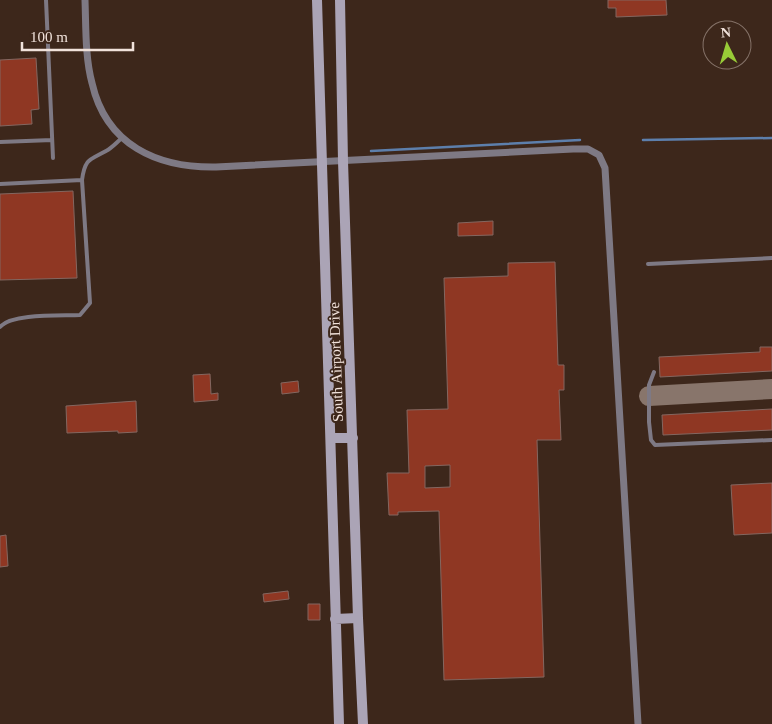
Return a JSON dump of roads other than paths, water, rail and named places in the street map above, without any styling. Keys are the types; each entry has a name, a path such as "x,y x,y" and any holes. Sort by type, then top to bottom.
{"main road":[{"name":"South Airport Drive","path":"317,0 338,724"},
{"name":"South Airport Drive","path":"340,0 343,161 363,724"},
{"path":"331,438 353,438"},
{"path":"335,619 358,618"}],"street":[{"path":"85,0 88,62 92,84 103,113 122,138 148,155 164,162 188,166 216,167 580,149 595,152 602,159 638,724"}],"lane":[{"path":"46,0 53,158"},
{"path":"0,327 3,323 17,319 80,314 90,303 82,180 88,162 122,138"},
{"path":"0,142 52,140"},
{"path":"0,184 82,180"},
{"path":"648,264 772,258"},
{"path":"654,372 649,385 649,422 651,440 655,445 772,440"}],"waterway":[{"path":"643,140 772,138"},
{"path":"371,151 580,140"}]}
